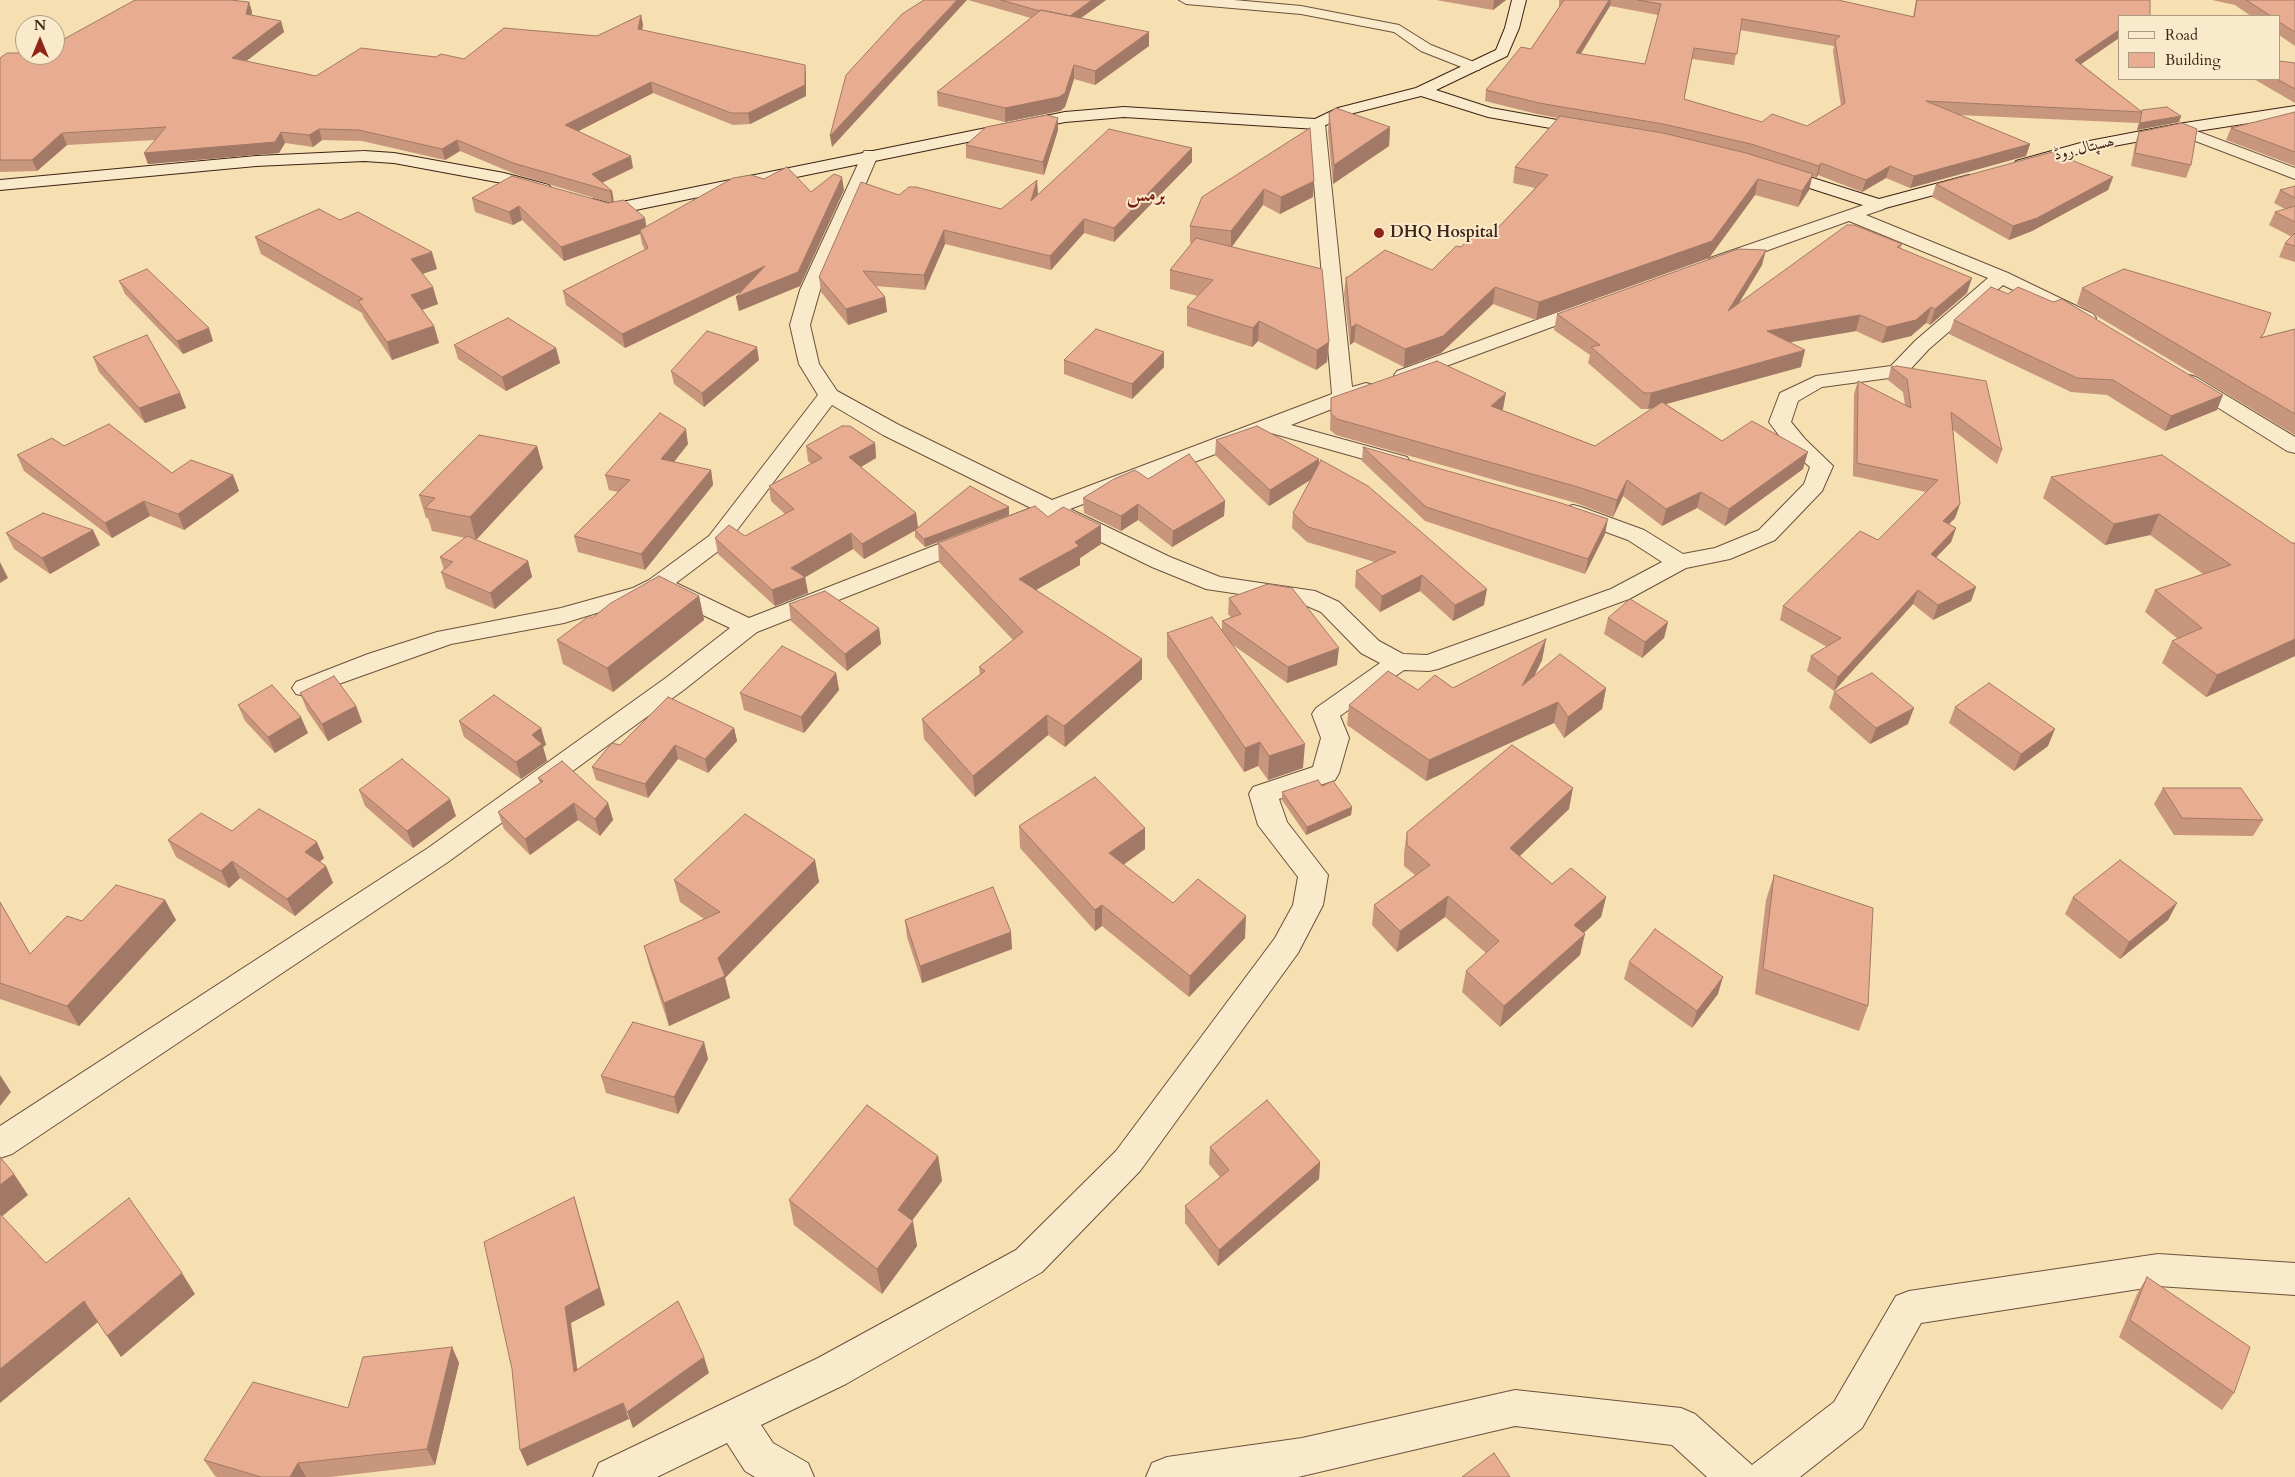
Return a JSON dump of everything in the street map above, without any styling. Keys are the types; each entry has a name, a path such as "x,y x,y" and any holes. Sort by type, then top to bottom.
{"street":[{"path":"1186,0 1301,10 1399,29 1426,48 1474,67"},
{"path":"577,199 611,210 870,155 1065,117 1124,112 1317,124 1344,111 1422,91 1502,53 1512,28 1519,0"},
{"path":"1422,91 1488,112 1602,132"},
{"name":"ھسپتال روڈ","path":"2006,170 2084,147 2178,129 2295,111"},
{"path":"1317,124 1343,398"},
{"path":"2178,129 2295,174"},
{"path":"870,155 810,290 800,325 809,364 829,395 891,430 1161,562 1215,584 1306,596 1330,607 1370,647 1398,662 1429,663 1620,594 1678,562 1721,554 1767,535 1814,486 1822,466 1797,444 1780,422 1788,398 1816,382 1852,376 1897,372 1922,345 2001,277"},
{"path":"0,185 256,161 364,156 394,158 504,178 560,194"},
{"path":"1757,166 1878,205"},
{"path":"1694,270 1878,205 1988,175"},
{"path":"1849,215 2001,277 2079,314 2103,328"},
{"path":"0,1144 438,856 676,683 748,627 1268,425 1612,299"},
{"path":"2177,374 2295,446"},
{"path":"802,396 829,395"},
{"path":"305,688 377,660 446,637 564,614 642,593 658,585 717,541 829,395"},
{"path":"1268,425 1416,467"},
{"path":"1557,507 1636,535 1678,562"},
{"path":"658,585 748,627"},
{"path":"614,1477 832,1372 1029,1262 1128,1161 1287,945 1308,905 1313,876 1272,825 1263,794 1325,773 1335,738 1326,714 1398,662"},
{"path":"1768,1477 1848,1415 1909,1308 2158,1270 2295,1279"},
{"path":"1168,1477 1302,1457 1515,1408 1681,1427 1737,1477"},
{"path":"734,1419 759,1457 793,1477"}],"building":[{"path":"135,0 230,0 249,2 246,14 281,21 232,58 316,76 361,48 436,57 441,54 464,59 504,28 597,36 641,15 638,29 805,65 805,85 748,113 731,113 651,82 565,125 631,156 592,174 612,191 513,163 457,140 442,149 359,130 319,129 309,135 281,132 275,142 144,153 166,127 62,133 32,160 0,160 0,58 7,53 15,53 15,65 65,65 65,38"},
{"path":"924,0 957,0 830,136 846,75 902,14"},
{"path":"1001,0 1092,0 1070,16 1040,11"},
{"path":"1564,0 1609,0 1576,53 1645,64 1661,4 1637,0 1838,0 1914,17 1917,0 2150,0 2150,15 2118,15 2118,31 2075,60 2142,112 1926,101 2030,144 1914,176 1890,166 1866,180 1821,163 1819,166 1751,144 1663,124 1539,103 1486,90 1521,47 1531,49","holes":["1742,19 1840,36 1835,40 1845,103 1807,126 1772,114 1762,122 1684,99 1694,48 1737,54"]},
{"path":"2246,0 2295,0 2295,32 2280,23 2280,15 2269,15"},
{"path":"1041,10 1149,32 1095,71 1074,65 1065,93 1059,97 1005,108 937,92"},
{"path":"2280,61 2295,63 2295,89 2279,80"},
{"path":"2167,107 2181,116 2140,123 2142,110"},
{"path":"1336,108 1390,127 1334,165 1329,113"},
{"path":"2295,112 2295,152 2231,128"},
{"path":"1047,115 1058,118 1043,162 966,145 986,127"},
{"path":"1560,116 1663,133 1746,153 1813,174 1802,191 1758,179 1712,241 1539,302 1495,287 1443,336 1405,349 1356,324 1351,328 1346,277 1385,250 1432,270 1456,246 1461,247 1480,228 1493,233 1548,175 1515,167"},
{"path":"2182,123 2197,129 2191,165 2135,153 2139,132"},
{"path":"1310,128 1314,181 1281,197 1264,189 1231,231 1190,226 1202,197"},
{"path":"1109,129 1192,148 1114,228 1084,219 1050,256 944,230 924,275 863,271 885,297 846,309 819,277 861,182 899,195 909,187 916,187 1001,209 1037,180 1031,201"},
{"path":"2052,152 2113,177 2037,218 2013,226 1936,184"},
{"path":"787,167 811,192 834,174 842,177 798,272 736,297 765,266 622,334 563,291 648,248 640,230 733,178 751,175 764,179"},
{"path":"512,176 608,203 624,200 645,218 561,247 519,206 509,212 472,198"},
{"path":"2295,186 2295,198 2280,190"},
{"path":"2295,206 2295,222 2275,212"},
{"path":"319,209 340,220 358,212 432,252 411,259 433,287 411,295 434,326 387,342 358,301 363,299 255,237"},
{"path":"1847,225 1854,225 1902,244 1897,247 1972,278 1935,309 1931,307 1916,320 1887,327 1860,315 1767,331 1805,350 1651,393 1644,393 1591,347 1600,345 1557,314 1738,249 1766,250 1728,311"},
{"path":"2295,233 2295,246 2285,243"},
{"path":"1196,238 1322,269 1329,342 1317,350 1259,321 1253,328 1187,307 1213,280 1170,270"},
{"path":"147,269 209,328 177,341 119,281"},
{"path":"2124,269 2271,313 2264,333 2260,338 2295,329 2295,414 2082,288"},
{"path":"1991,287 2008,294 2018,287 2053,302 2062,299 2223,395 2171,416 2113,380 2077,378 1954,320"},
{"path":"508,318 556,348 502,377 454,345"},
{"path":"1096,329 1164,352 1132,384 1064,360"},
{"path":"707,331 757,347 702,393 671,371"},
{"path":"147,335 180,393 139,408 93,357"},
{"path":"1437,361 1506,393 1491,406 1595,446 1662,402 1722,441 1752,421 1808,452 1729,509 1701,492 1666,509 1627,480 1617,500 1578,487 1337,419 1331,414 1331,398"},
{"path":"1897,366 1986,381 2002,450 1951,412 1960,504 1943,521 1956,528 1931,554 1976,587 1938,605 1918,590 1838,677 1811,656 1841,638 1783,606 1860,531 1878,540 1938,480 1857,463 1858,381 1911,408 1907,379 1891,367"},
{"path":"660,413 686,429 661,459 711,470 641,554 574,536 630,480 605,475"},
{"path":"109,424 172,473 191,460 233,475 178,514 144,501 105,523 17,455 52,438 64,446"},
{"path":"842,426 850,426 875,443 849,457 916,513 862,544 851,533 791,568 805,577 772,590 715,538 729,525 745,536 794,509 769,486 822,458 806,446"},
{"path":"1257,426 1319,459 1270,490 1216,440"},
{"path":"479,435 537,446 470,517 425,508 435,498 419,495"},
{"path":"1363,447 1561,503 1608,519 1588,559 1426,507"},
{"path":"1189,454 1225,501 1173,531 1138,504 1121,516 1083,498 1114,479 1135,470 1148,479"},
{"path":"2162,455 2292,543 2295,543 2295,639 2217,675 2172,641 2202,628 2155,590 2231,565 2159,514 2114,524 2051,477"},
{"path":"1321,460 1368,486 1487,589 1455,605 1422,575 1382,596 1356,571 1396,552 1308,527 1293,513"},
{"path":"970,486 1009,507 924,539 915,530"},
{"path":"1035,506 1048,517 1063,507 1101,525 1075,542 1079,546 1019,579 1142,659 1064,726 1047,715 973,776 922,719 985,671 979,667 1023,632 938,543"},
{"path":"43,513 93,530 42,558 6,533"},
{"path":"467,536 528,561 490,593 441,572 453,562 440,557"},
{"path":"659,576 699,596 607,668 557,640 589,616 592,618 611,603"},
{"path":"1268,584 1292,588 1339,648 1288,667 1222,621 1241,614 1229,598"},
{"path":"825,591 879,628 845,654 789,604"},
{"path":"1630,599 1668,622 1645,642 1608,618"},
{"path":"1212,617 1305,744 1269,756 1260,742 1245,748 1167,633"},
{"path":"1546,639 1522,686 1560,654 1606,688 1568,717 1558,702 1429,760 1349,705 1388,671 1418,690 1435,675 1453,688"},
{"path":"782,646 836,673 801,717 740,693"},
{"path":"1872,673 1914,708 1876,728 1834,692"},
{"path":"334,676 356,706 322,724 300,693"},
{"path":"1989,683 2055,729 2021,754 1955,707"},
{"path":"272,685 301,717 268,737 238,705"},
{"path":"494,695 541,728 532,735 542,744 516,762 459,721"},
{"path":"668,697 734,728 705,759 675,745 645,784 592,767 612,743 620,745"},
{"path":"1512,745 1573,788 1510,848 1552,884 1571,868 1606,897 1574,925 1585,934 1504,1006 1466,971 1499,941 1448,896 1400,931 1374,905 1430,865 1407,845 1407,832"},
{"path":"402,759 450,799 407,831 359,790"},
{"path":"562,761 608,803 595,819 574,803 525,839 498,812 543,781 538,778"},
{"path":"1095,777 1145,828 1109,853 1173,903 1198,879 1246,916 1190,976 1102,905 1095,910 1019,826"},
{"path":"1318,780 1322,786 1333,781 1352,807 1307,827 1282,792"},
{"path":"2163,788 2241,788 2263,820 2182,818"},
{"path":"259,809 317,842 305,852 326,866 287,899 232,861 221,871 168,840 201,813 232,831"},
{"path":"745,814 815,860 718,958 725,976 664,1003 644,946 720,912 674,880"},
{"path":"2120,860 2177,903 2129,942 2073,897"},
{"path":"1774,875 1873,908 1868,1006 1763,969"},
{"path":"116,885 165,900 67,1006 0,983 0,902 30,954 67,916 82,921"},
{"path":"993,887 1011,932 920,966 905,920"},
{"path":"1655,929 1723,977 1697,1011 1629,962"},
{"path":"633,1022 704,1042 674,1097 601,1076"},
{"path":"1267,1100 1320,1162 1219,1250 1185,1206 1229,1170 1210,1147"},
{"path":"867,1105 938,1156 898,1210 913,1221 877,1269 789,1200"},
{"path":"0,1157 14,1174 0,1185"},
{"path":"574,1197 599,1288 565,1307 574,1372 678,1301 704,1357 627,1412 623,1403 520,1450 512,1369 484,1242"},
{"path":"129,1198 182,1273 107,1336 84,1301 0,1369 0,1214 46,1263"},
{"path":"2147,1277 2250,1347 2234,1393 2130,1320"},
{"path":"452,1347 427,1449 298,1463 290,1477 261,1477 204,1460 253,1382 348,1408 363,1357"},
{"path":"1494,1453 1510,1477 1462,1477"}],"place":[{"name":"DHQ Hospital","path":"1379,233"}],"district":[{"name":"برمس","path":"1146,196"}]}
